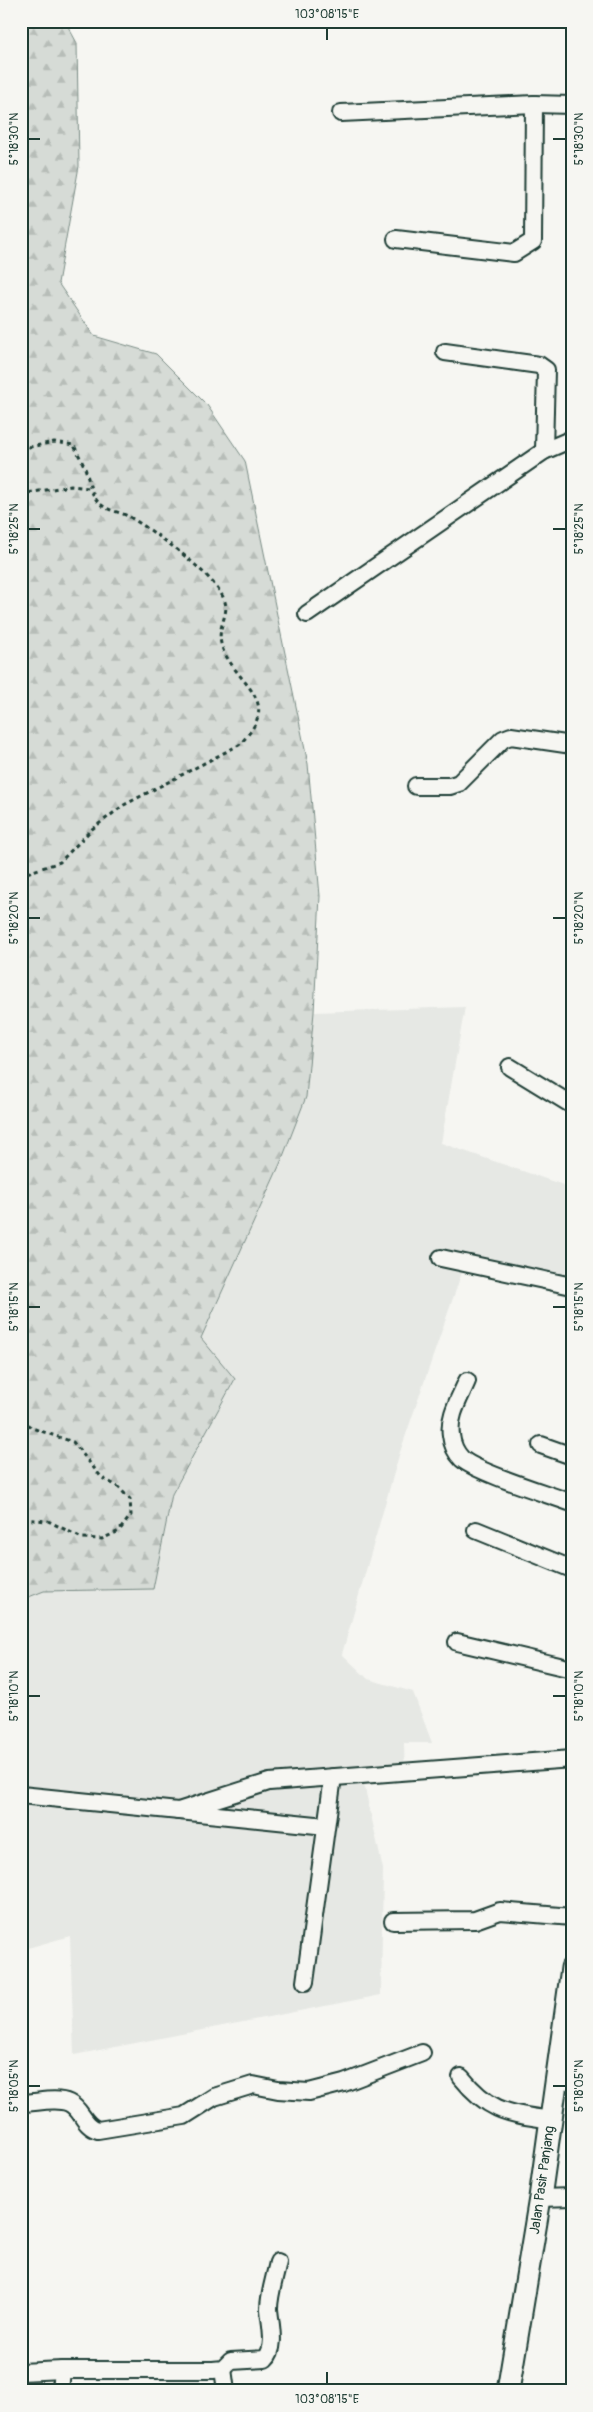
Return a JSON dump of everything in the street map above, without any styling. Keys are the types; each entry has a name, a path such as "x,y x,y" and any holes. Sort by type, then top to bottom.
{"main road":[{"name":"Jalan Pasir Panjang","path":"508,2391 551,2120 564,2082 572,1968"}],"street":[{"path":"396,239 514,253 533,241 534,104"},
{"path":"341,113 534,104 572,105"},
{"path":"445,352 540,365 546,370 544,451"},
{"path":"307,614 544,451 572,439"},
{"path":"416,786 450,786 459,784 504,739 511,736 572,745"},
{"path":"510,1067 572,1105"},
{"path":"440,1258 572,1286"},
{"path":"467,1381 452,1417 450,1434 454,1449 458,1454 478,1468 572,1503"},
{"path":"541,1445 572,1456"},
{"path":"476,1530 572,1569"},
{"path":"457,1642 572,1669"},
{"path":"178,1811 270,1782 572,1759"},
{"path":"305,1982 333,1777"},
{"path":"21,1795 326,1826"},
{"path":"393,1921 475,1920 500,1911 572,1917"},
{"path":"21,2103 61,2101 70,2103 91,2128 98,2130 184,2116 214,2097 253,2085 278,2090 309,2092 344,2083 422,2053"},
{"path":"461,2077 478,2097 500,2110 551,2120"},
{"path":"540,2198 572,2197"},
{"path":"21,2372 222,2369 231,2361 261,2360 268,2356 271,2344 269,2307 278,2262"},
{"path":"222,2369 226,2391"},
{"path":"60,2391 62,2370"}],"path":[{"path":"21,444 30,447 54,442 74,446 85,467 89,488 103,506 125,515 151,530 211,580 224,599 226,612 219,632 223,650 235,670 251,686 260,712 254,729 239,744 124,805 92,829 60,862 21,875"},
{"path":"21,494 71,486 89,488"},
{"path":"21,1420 32,1428 72,1442 102,1478 117,1486 130,1499 131,1515 119,1531 102,1539 82,1538 48,1522 21,1519"}],"shaded area":[{"path":"465,1007 441,1143 572,1188 572,1297 462,1272 400,1452 342,1654 368,1679 413,1692 432,1743 404,1743 405,1780 364,1784 383,1869 381,1995 74,2055 70,1936 21,1950 21,1600 44,1591 153,1589 172,1494 235,1379 201,1338 280,1164 306,1097 314,1012"}],"green space":[{"path":"21,21 65,21 77,43 79,166 58,283 94,336 156,354 207,405 245,461 308,764 320,896 314,1012 306,1097 280,1164 201,1338 235,1379 172,1494 153,1589 44,1591 21,1600"}]}
